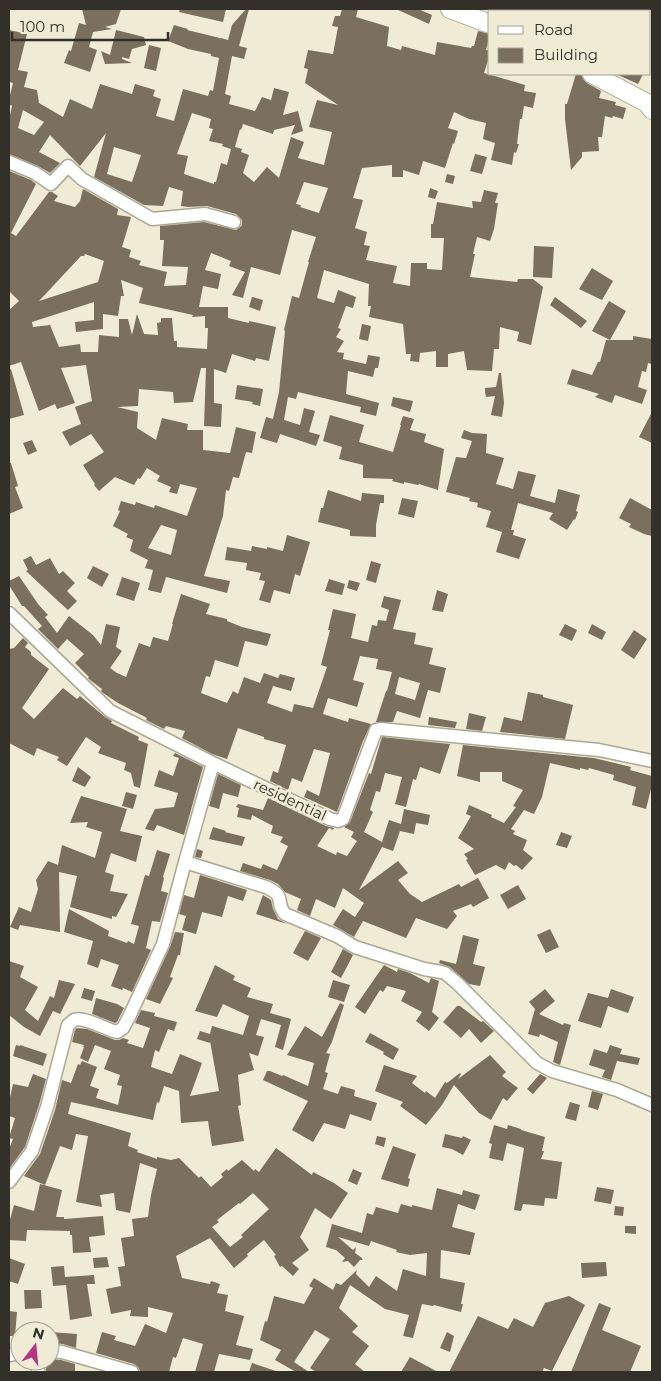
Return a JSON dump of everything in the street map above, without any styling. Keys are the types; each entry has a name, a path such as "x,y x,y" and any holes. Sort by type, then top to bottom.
{"street":[{"path":"450,9 488,23"},
{"path":"594,75 650,103"},
{"path":"9,162 35,173 51,184 68,166 82,179 152,218 205,214 234,222"},
{"name":"residential","path":"9,613 110,711 214,764 330,819 338,821 343,819 376,730 380,729 599,750 652,761"},
{"path":"9,1182 32,1150 46,1107 68,1025 75,1020 81,1019 118,1032 129,1018 164,944 185,862 214,764"},
{"path":"185,862 275,891 279,896 281,910 285,914 337,936 354,947 446,974 537,1063 552,1071 617,1090 652,1105"},
{"path":"60,1352 132,1372"}],"building":[{"path":"82,9 121,9 116,24 105,27 112,29 93,32 89,47 97,50 90,72 64,63 69,50 71,51 79,23 86,25"},
{"path":"180,9 226,9 223,22 179,12"},
{"path":"246,9 249,9 239,46 247,48 244,59 232,56 225,94 231,96 229,104 255,111 262,97 271,100 274,88 289,92 283,115 298,111 303,131 291,135 295,125 274,130 273,134 243,124 235,147 242,149 241,152 249,155 243,173 254,182 267,167 279,178 291,137 304,142 298,158 324,165 332,132 309,127 317,100 338,105 305,83 308,69 304,68 308,50 333,54 338,27 332,26 335,16 340,16 342,9 358,9 356,17 389,27 387,46 401,50 402,46 435,55 437,42 471,48 474,46 478,31 488,34 486,50 488,50 488,60 484,73 525,85 524,91 536,93 533,108 524,106 522,119 520,119 517,144 519,144 516,153 514,152 512,165 491,160 495,143 483,139 486,123 469,119 454,112 448,128 458,131 445,168 423,161 419,175 403,170 403,177 392,177 392,165 362,168 353,198 363,200 355,228 367,232 364,245 370,246 366,260 397,266 393,283 410,286 411,263 427,263 427,269 442,270 444,238 431,238 431,224 433,224 437,202 473,208 472,201 481,202 484,190 498,193 495,203 498,203 494,229 490,241 477,237 470,277 517,282 518,279 533,279 543,287 531,345 517,341 519,332 500,327 499,349 494,349 492,371 467,370 464,351 448,354 448,367 436,367 436,351 420,353 419,362 410,361 411,354 406,354 403,324 369,317 371,306 368,306 369,284 324,270 317,298 334,303 338,290 356,297 353,308 346,306 338,328 341,329 336,337 344,341 337,352 344,353 343,359 366,364 368,355 380,357 378,368 375,368 373,377 348,371 346,394 379,403 376,416 360,412 361,407 298,392 296,399 288,397 284,420 300,425 304,408 315,411 309,432 320,435 316,446 280,434 277,443 260,438 266,417 273,419 279,392 284,330 292,296 299,298 316,237 292,230 280,275 251,267 243,298 232,295 245,272 229,266 231,261 211,253 205,270 221,274 218,289 203,286 199,307 228,307 228,318 276,327 269,361 256,358 255,361 232,354 226,373 214,369 214,403 222,404 221,427 204,426 206,368 201,368 193,402 174,403 173,392 139,389 138,406 117,407 138,412 137,428 156,440 162,418 188,424 187,430 203,430 203,450 230,453 236,427 256,432 252,453 246,452 239,478 233,477 229,491 226,490 223,516 204,576 230,581 227,593 166,577 161,593 148,590 153,570 145,568 148,560 130,551 133,540 126,537 128,534 113,526 120,511 118,510 121,501 135,505 136,502 154,508 155,505 187,516 197,488 180,484 177,494 169,492 171,487 157,481 160,476 147,468 134,485 115,477 99,491 83,465 104,452 91,434 70,446 62,432 81,424 75,407 92,401 86,365 61,368 75,403 57,409 55,404 39,411 21,362 9,366 9,310 19,301 9,291 9,171 36,184 11,233 16,236 49,192 58,196 54,201 75,207 80,201 83,189 118,209 117,215 131,217 122,247 131,250 129,257 141,261 139,265 167,272 164,286 186,285 188,267 162,266 164,240 160,240 160,226 204,222 236,230 242,225 242,220 236,214 207,206 181,206 183,191 169,187 163,206 144,205 94,177 106,133 80,166 50,135 39,152 60,163 50,173 9,154 9,120 12,106 9,104 9,99 13,83 9,82 9,30 27,34 18,70 28,72 24,87 37,90 39,103 63,117 70,99 92,109 100,84 132,94 135,84 155,90 153,96 161,99 156,116 174,121 183,89 208,96 210,90 213,91 219,58 168,41 174,25 228,40 232,25","holes":["23,110 44,122 34,135 18,128","192,113 211,119 209,128 213,129 209,141 223,144 222,146 231,149 227,165 221,163 214,184 184,174 188,156 177,154","114,147 141,155 132,182 107,174","304,182 328,188 319,213 296,204","85,254 104,261 98,282 39,301 81,256","121,280 143,288 139,303 193,315 192,317 205,316 205,328 208,328 207,349 177,347 177,341 174,341 172,318 161,318 161,322 157,323 158,335 144,334 137,314 132,335 128,319 119,319 119,337 99,335 98,352 81,352 80,344 59,347 50,325 33,327 32,322 94,302 94,320 75,322 76,332 103,329 103,314 118,316 121,296 124,296","161,525 177,530 171,555 148,548"]},
{"path":"396,9 418,9 432,15 429,24"},
{"path":"116,30 144,37 146,45 132,49 129,59 122,57 122,59 132,63 105,64 101,51 110,55"},
{"path":"149,45 161,48 156,71 144,68"},
{"path":"576,75 581,75 587,83 601,91 599,98 616,102 615,105 626,108 623,119 605,116 602,137 598,137 599,151 582,152 582,157 571,170 565,119 565,104 567,104"},
{"path":"618,75 642,75 638,84"},
{"path":"475,154 487,157 482,174 470,171"},
{"path":"447,174 455,176 453,184 445,182"},
{"path":"430,188 438,191 435,199 428,197"},
{"path":"534,246 554,247 552,278 533,277"},
{"path":"592,268 613,281 602,300 579,289"},
{"path":"252,297 263,300 260,311 249,307"},
{"path":"555,297 587,321 581,328 550,305"},
{"path":"609,301 626,311 610,340 592,331"},
{"path":"362,324 371,326 368,341 359,339"},
{"path":"633,336 652,339 652,364 648,363 646,372 642,371 638,387 647,390 642,404 615,395 612,403 595,397 599,394 567,384 572,369 592,375 598,362 600,362 606,340 633,340"},
{"path":"11,369 24,415 9,419 9,370"},
{"path":"499,373 501,373 504,403 502,417 491,415 495,396 486,397 485,392 485,388 496,387"},
{"path":"237,385 263,389 260,406 252,404 253,402 235,399"},
{"path":"393,397 413,401 410,412 391,406"},
{"path":"652,412 652,443 639,437"},
{"path":"330,415 364,425 359,442 393,452 403,416 414,419 410,430 426,434 424,442 444,449 438,490 419,484 404,482 404,484 392,481 393,479 363,478 363,465 339,459 342,447 323,441"},
{"path":"464,430 472,433 487,434 486,453 504,458 496,484 513,489 518,471 536,475 530,496 555,503 558,489 580,495 576,511 578,512 575,520 567,530 549,519 553,513 518,503 511,530 514,530 513,535 526,539 519,559 496,552 502,532 486,527 491,511 477,507 478,503 469,501 470,498 446,492 456,457 466,458 472,441 461,438"},
{"path":"32,440 37,451 28,455 23,443"},
{"path":"9,463 11,463 18,486 15,487 23,508 9,514"},
{"path":"328,490 361,501 362,493 384,495 384,503 380,503 376,537 350,536 350,530 318,522"},
{"path":"402,498 418,501 414,518 398,514"},
{"path":"630,498 652,510 652,536 629,527 631,524 619,518"},
{"path":"287,535 310,542 300,576 295,574 290,594 274,590 270,603 259,600 265,581 259,580 261,573 246,570 247,563 225,560 227,547 251,551 252,546 267,549 267,547 283,551"},
{"path":"31,556 36,565 50,558 59,574 63,571 75,583 67,591 77,601 68,610 26,571 28,570 23,560"},
{"path":"371,561 381,564 376,583 366,580"},
{"path":"93,566 109,574 102,587 87,578"},
{"path":"19,576 48,615 45,617 57,633 69,616 93,635 101,645 106,624 120,627 116,647 122,651 110,668 126,677 139,643 150,647 153,637 168,641 181,594 210,604 206,614 227,619 227,621 242,627 271,634 267,646 245,641 238,667 215,660 210,677 206,676 201,693 227,703 233,691 238,694 244,677 260,683 264,673 278,678 280,674 295,678 291,691 273,686 267,703 292,712 294,704 313,708 327,667 321,665 333,609 356,614 351,638 368,642 372,625 377,626 378,620 386,621 389,610 381,607 384,596 401,600 393,629 416,633 414,644 433,648 429,664 446,668 440,693 428,690 420,718 397,711 393,722 376,722 392,672 376,669 378,659 360,656 353,680 364,683 357,707 328,698 323,714 348,722 349,718 371,724 337,812 304,797 307,790 319,796 330,753 314,749 302,782 292,778 288,790 270,781 273,771 278,773 286,745 264,739 264,737 238,728 227,759 212,754 182,738 185,731 166,726 164,729 146,720 147,718 103,693 102,689 88,678 75,663 84,654 67,639 58,649 38,629 42,626 22,606 9,585 9,581","holes":["399,677 420,683 415,700 395,694"]},
{"path":"122,577 140,583 134,601 116,595"},
{"path":"329,579 345,584 342,595 325,591"},
{"path":"349,580 360,583 357,591 347,588"},
{"path":"437,590 448,594 443,612 432,610"},
{"path":"565,624 577,630 572,641 559,635"},
{"path":"592,624 606,632 602,640 588,633"},
{"path":"634,630 647,639 634,659 621,650"},
{"path":"23,638 28,643 25,647 31,652 31,655 49,669 22,708 34,719 63,688 77,699 80,696 112,721 111,723 139,737 138,740 148,744 140,788 134,786 131,773 124,770 126,763 98,753 101,747 86,737 67,766 57,760 59,757 37,748 34,756 9,743 9,649 14,648"},
{"path":"528,692 573,705 565,739 500,732 504,717 522,721"},
{"path":"469,713 486,717 482,731 466,729"},
{"path":"429,717 457,722 455,728 428,725"},
{"path":"382,737 450,744 440,774 420,767 416,780 413,779 406,807 395,804 402,777 385,773 380,792 376,791 370,810 373,812 364,832 382,842 389,820 401,824 404,809 430,815 428,825 416,823 414,834 400,831 393,851 382,847 359,890 398,861 408,873 398,880 410,894 422,902 459,884 461,887 478,878 489,898 473,907 471,904 453,911 457,916 447,929 416,918 406,938 363,921 354,937 333,925 343,909 355,917 364,903 343,888 335,908 316,899 310,916 297,910 301,899 285,892 278,884 240,871 243,863 261,869 263,864 277,870 288,846 280,842 283,837 271,833 273,826 252,815 251,820 237,817 239,808 236,807 238,804 263,810 268,798 334,828 333,830 329,828 317,846 336,855 337,852 347,856 357,841 351,837 354,832 344,827 350,822 369,773 371,774"},
{"path":"463,745 594,758 631,767 630,770 652,776 652,785 646,809 632,805 636,787 613,780 614,775 589,768 588,770 580,768 580,770 550,763 542,797 534,814 524,810 511,829 515,831 513,834 527,840 523,850 533,858 522,870 509,862 505,870 496,865 475,875 464,854 474,849 458,838 471,816 466,814 469,805 492,815 491,817 504,823 516,807 513,806 523,790 502,781 502,772 480,772 480,782 457,776"},
{"path":"175,753 203,767 184,835 157,825 154,831 145,829 155,809 174,807 178,793 154,786 159,770 173,776 179,758 173,756"},
{"path":"78,767 91,777 85,787 72,781"},
{"path":"218,774 241,785 238,797 223,793 219,809 209,806"},
{"path":"126,792 137,795 133,809 122,806"},
{"path":"81,796 127,809 120,831 142,836 136,862 111,853 105,872 114,875 110,891 128,894 116,917 112,916 112,919 70,907 77,876 59,872 60,932 20,925 18,930 10,927 19,907 31,912 38,889 36,880 48,861 58,865 62,845 95,858 102,832 86,827 88,822 70,823"},
{"path":"213,827 245,837 242,846 209,839"},
{"path":"561,832 572,836 567,848 556,845"},
{"path":"197,849 203,851 201,858 195,857"},
{"path":"157,850 170,854 161,891 168,893 160,922 152,921 146,948 151,950 132,992 123,988 122,990 111,986 119,965 101,959 98,968 87,964 93,941 64,932 69,909 109,931 108,936 134,944 139,926 131,924 145,875 149,876"},
{"path":"200,875 247,890 243,901 228,896 222,917 202,912 196,934 182,930 186,916 179,914 184,895 194,898"},
{"path":"518,885 526,899 508,909 500,895"},
{"path":"263,895 271,900 278,919 287,924 256,914"},
{"path":"550,929 559,947 546,953 537,935"},
{"path":"305,931 321,938 308,961 293,953"},
{"path":"175,932 184,933 180,955 178,955 170,977 173,978 160,1004 146,999"},
{"path":"463,935 479,939 473,964 485,967 480,986 469,984 450,967 439,963 440,960 456,964"},
{"path":"343,949 353,955 341,978 331,972"},
{"path":"9,961 24,966 20,977 38,987 25,1010 38,1021 50,996 54,998 59,980 75,984 60,1014 53,1011 40,1036 24,1027 9,1015"},
{"path":"215,965 235,976 233,980 251,988 247,997 273,1004 270,1013 291,1019 283,1050 275,1047 281,1025 261,1019 256,1035 264,1037 258,1056 249,1053 254,1070 238,1075 241,1105 238,1106 244,1141 212,1146 208,1121 181,1123 179,1091 164,1086 159,1103 157,1102 153,1120 71,1102 68,1114 131,1133 128,1146 138,1150 137,1152 157,1159 157,1157 171,1160 179,1158 211,1187 223,1177 221,1174 242,1160 254,1171 255,1169 259,1172 276,1148 312,1175 313,1172 348,1193 331,1219 315,1208 300,1237 309,1250 292,1263 299,1269 293,1276 282,1266 280,1267 274,1256 276,1255 264,1240 234,1268 210,1238 176,1256 182,1278 210,1284 211,1281 220,1284 217,1293 228,1295 225,1311 244,1316 236,1345 253,1349 250,1360 219,1354 214,1372 195,1372 203,1344 183,1338 176,1358 173,1357 169,1372 146,1372 140,1371 134,1364 96,1353 102,1332 116,1336 114,1340 135,1346 145,1324 166,1333 173,1313 148,1307 148,1317 130,1316 131,1310 111,1314 106,1289 121,1286 118,1267 125,1266 121,1238 134,1236 132,1219 148,1217 157,1169 140,1163 130,1213 116,1210 114,1193 100,1195 102,1207 76,1202 88,1136 76,1134 72,1150 60,1146 45,1185 24,1176 40,1154 55,1110 62,1080 71,1083 78,1064 80,1065 82,1061 97,1067 90,1086 99,1089 96,1098 118,1105 122,1086 117,1085 120,1075 104,1069 111,1051 95,1045 88,1062 80,1058 84,1045 72,1042 77,1028 87,1029 115,1040 123,1038 129,1040 127,1043 143,1048 150,1028 135,1023 141,1010 155,1013 154,1016 177,1022 174,1031 168,1029 159,1052 155,1050 151,1067 172,1074 180,1054 202,1063 190,1096 219,1091 210,1041 210,1043 197,1039 200,1031 210,1034 212,1026 243,1035 249,1016 223,1004 217,1017 195,1011","holes":["253,1193 269,1209 241,1235 243,1237 230,1247 212,1227 219,1222 217,1220"]},
{"path":"384,965 397,972 398,969 410,973 429,983 431,978 439,981 432,1012 439,1018 429,1031 416,1021 422,1012 401,1001 406,991 387,986 383,992 380,990 365,1014 355,1007"},
{"path":"333,980 350,985 344,1002 328,997"},
{"path":"84,988 95,991 92,1001 81,998"},
{"path":"545,989 555,1001 539,1014 563,1025 564,1023 571,1025 560,1065 553,1062 558,1042 540,1034 539,1037 528,1034 535,1009 529,1002"},
{"path":"611,989 634,997 628,1013 608,1006 601,1028 578,1021 588,993 608,998"},
{"path":"96,998 124,1008 117,1022 115,1023 92,1014"},
{"path":"340,1003 344,1005 332,1042 326,1053 330,1054 325,1072 328,1073 323,1089 338,1094 341,1086 355,1090 354,1096 377,1103 371,1121 350,1114 345,1129 324,1123 313,1142 292,1130 308,1101 263,1080 267,1071 270,1071 308,1086 314,1063 287,1055 305,1026 322,1037"},
{"path":"457,1006 460,1006 481,1022 483,1021 494,1031 481,1043 469,1029 461,1038 443,1022"},
{"path":"370,1033 399,1049 393,1060 383,1054 384,1052 365,1042"},
{"path":"16,1045 47,1054 43,1066 13,1056"},
{"path":"610,1045 622,1049 620,1054 640,1058 638,1065 617,1061 611,1080 602,1077 605,1070 589,1065 594,1049 607,1053"},
{"path":"490,1055 506,1072 502,1076 518,1088 507,1101 503,1098 491,1120 479,1113 454,1085 442,1105 426,1125 400,1106 403,1102 375,1091 384,1065 417,1076 412,1083 435,1098 445,1082 447,1083 460,1073 458,1079"},
{"path":"33,1074 46,1079 25,1147 9,1169 9,1149 13,1139 9,1138 15,1118 9,1116 9,1102 13,1084 28,1087"},
{"path":"540,1074 547,1078 533,1094 527,1089"},
{"path":"592,1091 603,1094 598,1110 588,1107"},
{"path":"570,1102 580,1105 576,1121 565,1118"},
{"path":"494,1125 507,1129 508,1125 545,1137 542,1151 544,1151 541,1159 562,1162 557,1199 545,1198 544,1206 523,1204 521,1211 514,1210 524,1148 507,1143 503,1161 489,1158 492,1144 489,1143"},
{"path":"445,1134 462,1138 463,1136 471,1140 463,1155 452,1149 442,1147"},
{"path":"377,1136 386,1138 384,1147 375,1144"},
{"path":"393,1146 416,1154 408,1178 410,1179 408,1187 381,1179"},
{"path":"353,1169 362,1173 357,1185 348,1181"},
{"path":"40,1184 62,1190 56,1217 64,1217 64,1219 103,1216 105,1235 89,1237 91,1252 73,1253 70,1231 27,1230 26,1241 9,1240 9,1223 14,1205 34,1211"},
{"path":"597,1187 614,1190 611,1204 594,1201"},
{"path":"437,1188 462,1195 463,1190 480,1195 475,1210 458,1204 452,1227 475,1233 470,1255 441,1250 440,1278 465,1283 461,1312 422,1304 413,1338 403,1336 409,1315 385,1309 350,1285 339,1308 358,1326 352,1332 369,1346 355,1364 365,1372 316,1372 310,1368 330,1339 315,1330 294,1362 309,1372 296,1372 275,1360 281,1350 260,1340 274,1296 304,1304 313,1288 309,1286 314,1278 333,1290 336,1283 341,1285 357,1270 356,1274 369,1287 376,1276 397,1291 403,1269 426,1276 427,1253 410,1255 396,1252 397,1250 371,1241 369,1246 338,1237 353,1250 356,1247 355,1253 362,1258 363,1260 360,1260 354,1267 348,1261 342,1262 345,1258 336,1250 326,1247 332,1224 362,1233 367,1213 373,1215 376,1207 398,1213 401,1204 432,1210"},
{"path":"615,1206 624,1207 623,1216 614,1215"},
{"path":"625,1226 636,1226 636,1234 625,1233"},
{"path":"107,1257 109,1267 94,1268 93,1258"},
{"path":"9,1258 25,1264 18,1284 9,1281"},
{"path":"606,1262 607,1276 582,1278 581,1263"},
{"path":"64,1266 65,1277 94,1275 95,1284 87,1284 92,1316 70,1320 66,1285 53,1286 51,1267"},
{"path":"24,1290 41,1290 42,1308 25,1309"},
{"path":"569,1296 585,1305 552,1371 544,1368 542,1372 449,1372 478,1316 508,1329 514,1318 533,1327 545,1303"},
{"path":"599,1303 611,1308 602,1330 641,1346 630,1372 571,1372"},
{"path":"9,1311 17,1312 16,1321 10,1321 9,1336"},
{"path":"447,1332 454,1336 450,1352 440,1348"},
{"path":"60,1333 77,1334 76,1348 60,1344"},
{"path":"410,1357 438,1372 401,1372"},
{"path":"60,1360 75,1364 75,1372 46,1372 60,1371"},
{"path":"252,1363 276,1371 249,1372"}]}
